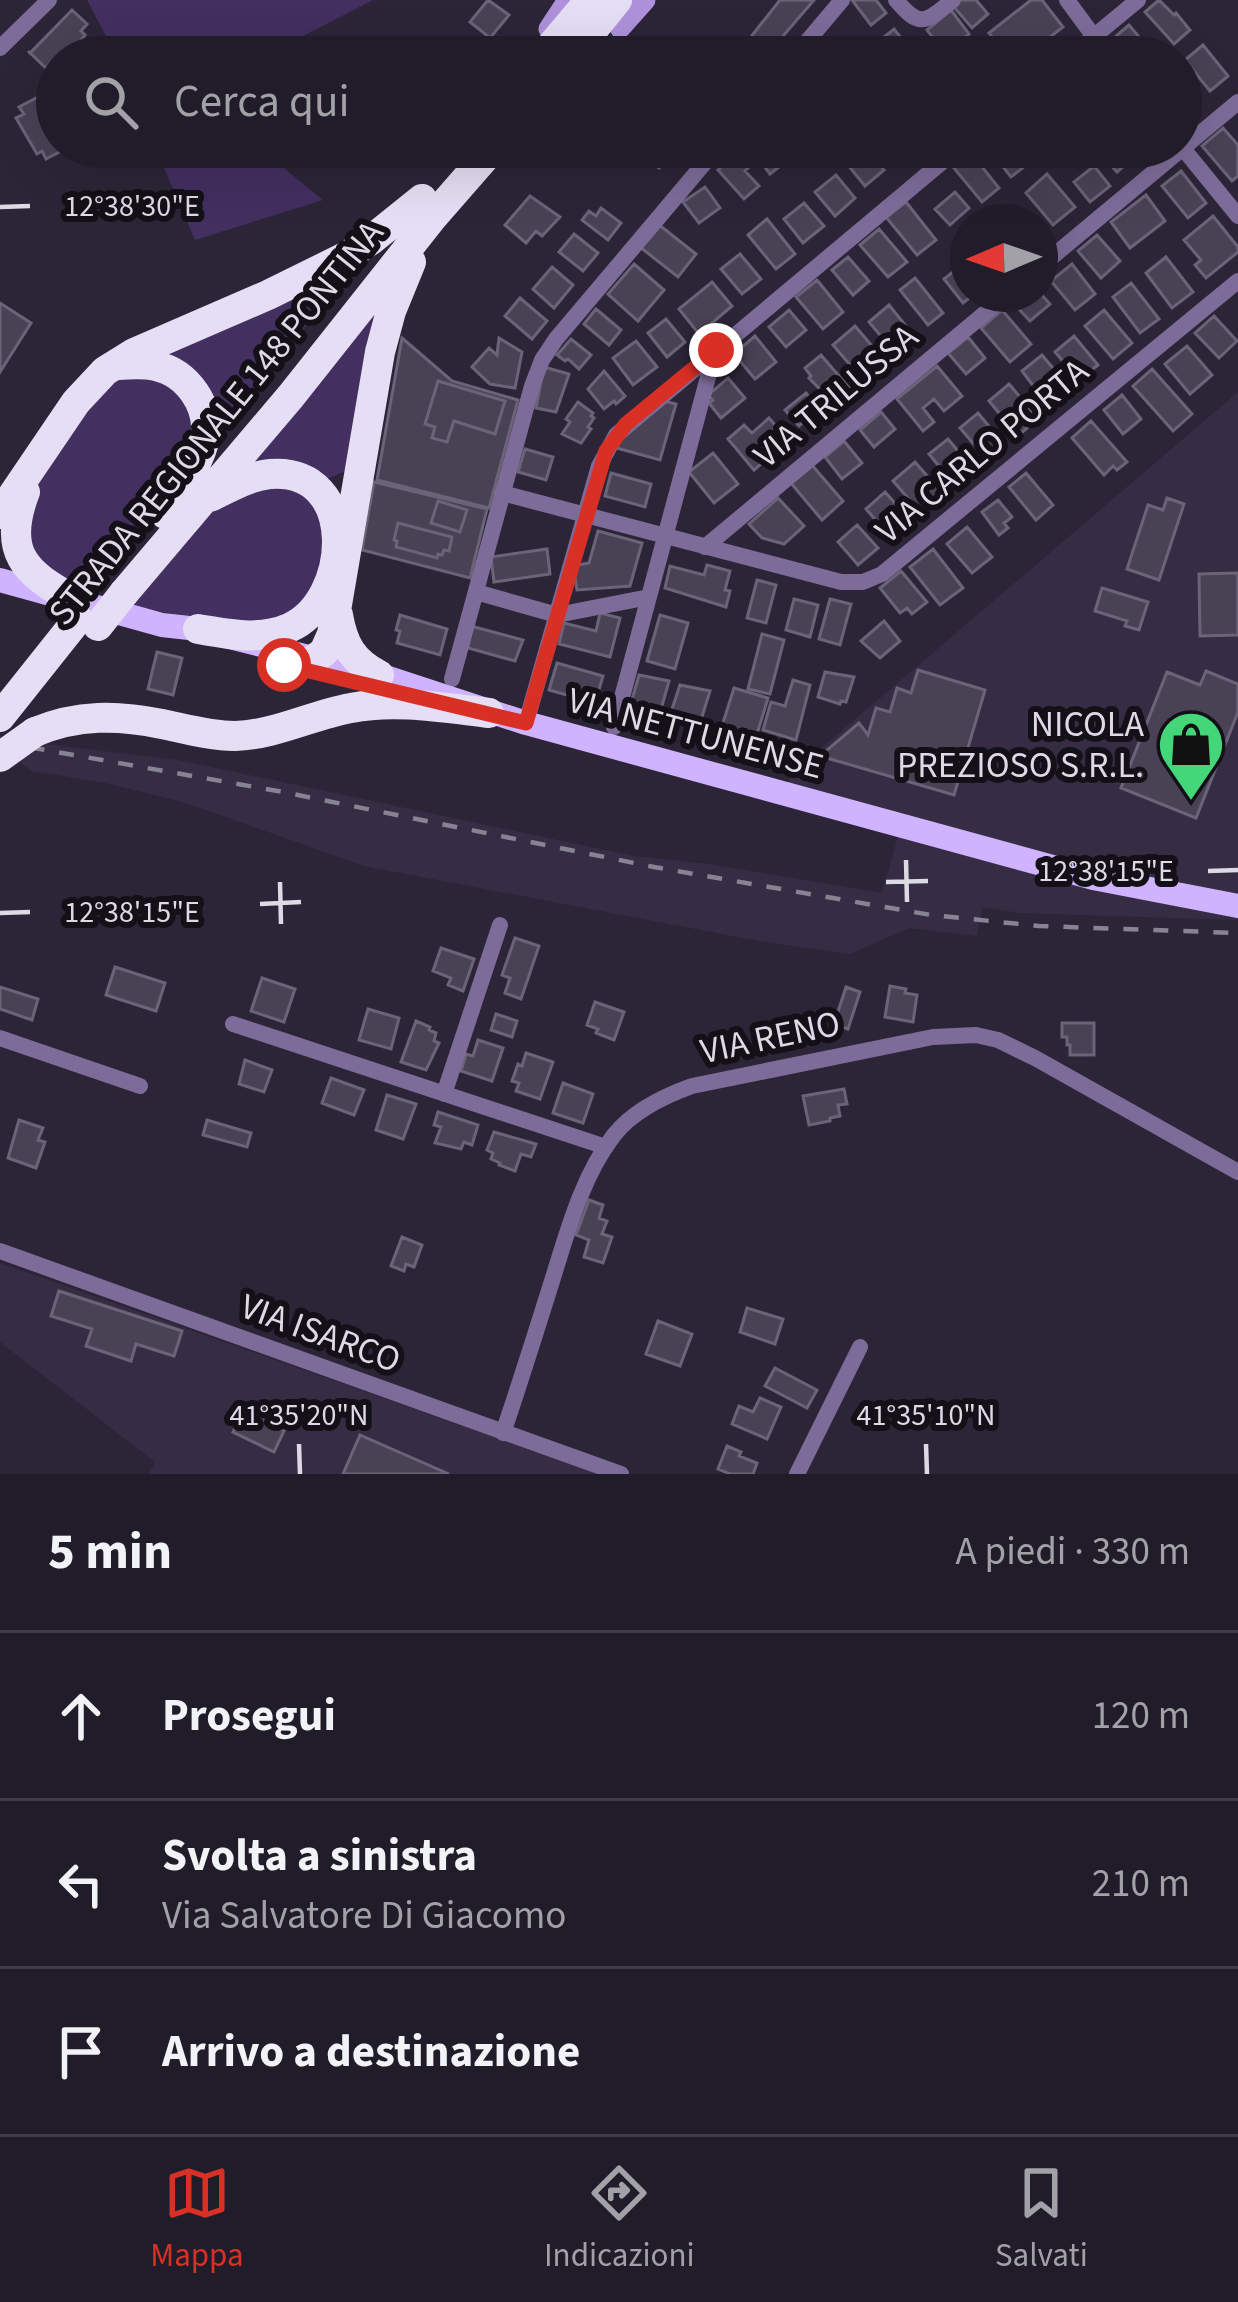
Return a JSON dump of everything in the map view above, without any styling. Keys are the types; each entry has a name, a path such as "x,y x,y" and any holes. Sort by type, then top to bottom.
{"highway":[{"path":"554,36 590,0"},
{"path":"594,36 618,14"},
{"name":"STRADA REGIONALE 148 PONTINA","path":"95,606 199,503 290,396 453,168"},
{"name":"STRADA REGIONALE 148 PONTINA","path":"16,719 165,514 427,208 471,168"},
{"path":"1,512 83,393 112,366 347,256 427,208"},
{"path":"314,659 329,642 337,610 386,326 427,208"},
{"path":"112,366 146,364 170,370 190,387 203,410 206,426 200,452 165,514"},
{"path":"0,553 47,447"},
{"path":"47,447 16,518 16,542 32,573 95,606"},
{"path":"323,493 359,474"},
{"path":"199,503 241,482 286,475 314,484 336,523 328,585 307,616 290,627 256,636 203,637"},
{"path":"337,610 351,654 379,675"},
{"path":"0,753 16,719 103,716 236,736 368,706 489,713"}],"main road":[{"path":"0,580 409,696 489,713"},
{"name":"VIA NETTUNENSE","path":"203,637 379,675 489,713 1093,878 1238,906"}],"street":[{"path":"0,48 49,0"},
{"path":"548,36 568,0"},
{"path":"618,14 645,0"},
{"path":"812,36 842,0"},
{"path":"896,0 920,20 953,0"},
{"path":"1067,0 1092,36"},
{"path":"1094,36 1138,0"},
{"path":"1202,131 1238,102"},
{"path":"452,680 532,386 545,354 700,168"},
{"path":"526,723 602,460 616,435 935,168"},
{"path":"1058,252 1157,168"},
{"path":"1199,168 1238,216"},
{"name":"VIA CARLO PORTA","path":"502,493 845,583 863,582 878,577 1238,281"},
{"name":"VIA TRILUSSA","path":"705,547 986,312"},
{"path":"614,727 716,350"},
{"path":"476,592 557,615 650,597"},
{"path":"443,1094 500,925"},
{"path":"233,1024 606,1147"},
{"name":"VIA RENO","path":"503,1433 590,1177 621,1126 670,1094 699,1084 933,1037 971,1034 1006,1043 1238,1172"},
{"path":"0,1038 140,1086"},
{"name":"VIA ISARCO","path":"0,1251 621,1474"},
{"path":"797,1474 860,1347"}],"shaded area":[{"path":"87,0 373,0 303,36 106,36"},
{"path":"164,168 284,168 323,200 195,240"},
{"path":"355,265 208,447 153,347"},
{"path":"385,288 348,470 322,481 251,465"},
{"path":"161,373 190,410 191,430 183,453 151,503 111,551 79,587 66,587 28,548 38,480 108,379"},
{"path":"1238,392 1238,920 1019,913 982,907 977,936 909,928 850,954 364,866 183,802 32,771 13,758 0,756 0,736 178,760 634,856 882,893 898,836 781,804 790,775"},
{"path":"285,478 323,507 321,576 289,618 239,629 132,605 211,508"},
{"path":"0,1263 599,1474 149,1474 155,1462 0,1342"}],"building":[{"path":"488,0 509,15 492,36 470,22"},
{"path":"780,0 814,0 783,36 752,36"},
{"path":"852,0 876,0 886,13 871,25"},
{"path":"960,0 976,0 988,14 972,28 953,6"},
{"path":"1031,0 1042,0 1063,27 1051,36 989,33"},
{"path":"1159,0 1190,30 1183,36 1167,36 1145,12"},
{"path":"72,10 87,24 81,31 85,35 47,36"},
{"path":"951,10 969,34 932,36 927,30"},
{"path":"1129,25 1138,36 1116,36"},
{"path":"1202,46 1228,76 1210,91 1202,81"},
{"path":"36,98 36,152 16,118 24,114 19,107"},
{"path":"1223,128 1238,145 1238,176 1232,181 1202,146"},
{"path":"748,168 745,171 759,186 744,199 718,170"},
{"path":"850,168 882,168 884,170 865,186"},
{"path":"954,168 983,168 999,188 982,202"},
{"path":"1096,168 1110,186 1090,202 1074,182"},
{"path":"1181,171 1206,203 1188,218 1162,186"},
{"path":"1047,174 1075,207 1058,221 1058,204 1035,204 1026,193"},
{"path":"836,175 855,198 835,216 815,192"},
{"path":"705,187 720,208 699,223 683,202"},
{"path":"955,192 966,204 950,204 950,225 935,209"},
{"path":"1146,195 1165,221 1130,248 1111,222"},
{"path":"530,196 560,217 542,236 536,231 526,243 505,225"},
{"path":"906,202 936,240 917,255 886,217"},
{"path":"804,203 824,226 803,243 784,219"},
{"path":"601,208 621,223 608,240 582,220 589,211 596,216"},
{"path":"1213,216 1238,252 1206,278 1195,265 1201,260 1184,240"},
{"path":"767,219 795,254 776,269 748,235"},
{"path":"658,224 696,254 678,277 640,247"},
{"path":"879,229 907,262 888,277 860,245"},
{"path":"574,234 598,253 583,271 559,252"},
{"path":"1097,235 1120,261 1101,278 1078,251"},
{"path":"740,254 761,279 742,294 721,269"},
{"path":"848,257 869,281 853,295 832,270"},
{"path":"1166,257 1193,292 1172,308 1146,273"},
{"path":"634,264 664,290 638,321 608,294"},
{"path":"1072,264 1095,294 1075,310 1058,289 1058,275"},
{"path":"552,267 573,285 554,308 533,289"},
{"path":"915,278 943,313 928,325 900,290"},
{"path":"817,280 843,312 823,329 796,297"},
{"path":"712,282 732,306 699,334 679,309"},
{"path":"1131,283 1159,319 1140,333 1113,297"},
{"path":"520,298 547,321 532,339 505,316"},
{"path":"0,303 31,323 0,372"},
{"path":"889,305 914,336 894,352 869,322"},
{"path":"596,309 621,330 609,345 584,324"},
{"path":"789,310 806,330 786,347 769,327"},
{"path":"1104,310 1132,343 1113,359 1085,326"},
{"path":"1004,312 1031,344 1010,362 981,328"},
{"path":"1214,316 1237,341 1219,358 1195,333"},
{"path":"666,319 685,342 667,357 648,333"},
{"path":"855,326 884,360 862,379 833,345"},
{"path":"755,336 776,362 755,379 734,354"},
{"path":"1074,336 1098,365 1079,380 1055,352"},
{"path":"968,337 985,358 966,374 948,353"},
{"path":"402,338 452,381 518,400 489,508 377,480"},
{"path":"499,338 522,352 515,388 490,384 472,367 489,348 497,355"},
{"path":"571,339 591,355 579,369 557,355"},
{"path":"636,341 657,367 633,385 613,358"},
{"path":"1187,346 1212,375 1190,394 1165,364"},
{"path":"821,355 850,389 835,405 805,368"},
{"path":"1042,355 1062,379 1041,396 1022,371"},
{"path":"937,366 962,396 944,411 934,399 923,408 934,422 923,431 897,399"},
{"path":"544,367 569,374 556,412 536,408"},
{"path":"1152,369 1192,414 1173,431 1133,386"},
{"path":"604,371 625,396 604,409 588,389"},
{"path":"728,378 745,398 721,418 708,395"},
{"path":"438,381 505,401 495,434 454,421 447,442 432,438 435,427 425,424"},
{"path":"1009,384 1038,418 1018,436 989,401"},
{"path":"806,393 819,409 799,426 785,410"},
{"path":"1122,395 1141,419 1123,434 1104,410"},
{"path":"664,401 676,404 660,460 613,447"},
{"path":"578,402 594,418 581,443 562,434"},
{"path":"881,412 895,429 874,447 860,430"},
{"path":"978,413 1001,441 983,455 960,428"},
{"path":"769,418 788,440 754,470 728,439 744,425 752,433"},
{"path":"1091,421 1127,462 1104,475 1072,438"},
{"path":"948,439 974,470 955,486 929,454"},
{"path":"844,441 862,463 842,479 825,457"},
{"path":"525,449 553,457 546,480 518,472"},
{"path":"713,453 738,484 714,503 689,472"},
{"path":"915,462 942,493 920,512 893,481"},
{"path":"811,464 843,501 822,520 790,482"},
{"path":"611,473 651,484 645,507 605,496"},
{"path":"1026,473 1053,505 1036,520 1009,487"},
{"path":"374,482 487,509 470,578 362,550"},
{"path":"885,492 912,522 892,539 866,509"},
{"path":"778,498 804,526 784,544 762,538 749,524"},
{"path":"1167,498 1184,504 1159,580 1127,569 1148,505 1163,510"},
{"path":"998,500 1012,517 999,535 982,512"},
{"path":"438,501 467,510 460,532 431,523"},
{"path":"398,523 452,537 449,551 437,558 396,547"},
{"path":"857,525 878,548 858,565 838,542"},
{"path":"967,527 992,557 972,573 947,544"},
{"path":"598,531 642,543 630,586 577,590 573,566 589,563"},
{"path":"547,549 550,574 494,582 491,557"},
{"path":"933,549 963,588 940,605 910,567"},
{"path":"707,565 730,571 726,607 665,588 670,566 704,575"},
{"path":"901,571 927,602 912,614 907,608 900,613 880,588"},
{"path":"1238,573 1238,635 1200,636 1199,574"},
{"path":"757,580 776,585 766,623 747,618"},
{"path":"1102,588 1148,602 1139,630 1095,611"},
{"path":"794,599 818,605 810,637 786,630"},
{"path":"830,599 851,604 840,645 819,639"},
{"path":"600,613 620,618 610,657 559,644 564,623 596,631"},
{"path":"400,615 447,629 440,655 397,643"},
{"path":"660,615 688,623 675,669 647,661"},
{"path":"884,621 900,641 880,658 861,641"},
{"path":"471,626 523,640 515,661 468,648"},
{"path":"762,634 784,640 770,694 748,689"},
{"path":"157,652 182,658 173,695 148,689"},
{"path":"557,663 603,676 595,703 549,690"},
{"path":"918,670 985,690 954,795 820,756 859,723 868,735 876,708 890,712 897,688 911,693"},
{"path":"1206,671 1238,684 1238,712 1196,818 1121,788 1167,672 1200,685"},
{"path":"825,672 854,677 846,702 818,697"},
{"path":"639,675 669,681 660,713 631,703"},
{"path":"793,680 810,685 796,740 763,730 771,702 785,706"},
{"path":"680,685 710,691 701,720 670,715"},
{"path":"734,688 768,698 757,734 750,732 747,743 721,729"},
{"path":"515,938 539,946 521,999 505,993 510,978 502,975"},
{"path":"441,948 474,959 463,991 448,985 451,978 433,971"},
{"path":"115,967 165,983 156,1011 106,995"},
{"path":"262,978 295,989 284,1022 251,1011"},
{"path":"890,986 917,995 913,1022 885,1017"},
{"path":"0,987 38,999 32,1020 0,1009"},
{"path":"846,987 860,992 848,1029 834,1024"},
{"path":"595,1002 624,1012 614,1040 587,1025"},
{"path":"368,1009 399,1018 391,1049 359,1040"},
{"path":"496,1014 517,1021 512,1037 491,1030"},
{"path":"416,1021 430,1027 439,1043 426,1070 401,1062"},
{"path":"1062,1023 1094,1023 1094,1055 1070,1055"},
{"path":"478,1040 503,1048 492,1081 461,1071 466,1054 473,1056"},
{"path":"526,1053 553,1062 540,1099 516,1091 519,1083 512,1081"},
{"path":"245,1060 272,1070 264,1092 239,1084"},
{"path":"331,1078 364,1090 354,1115 322,1103"},
{"path":"563,1083 593,1094 583,1123 553,1113"},
{"path":"844,1089 847,1104 838,1105 840,1116 809,1125 803,1096"},
{"path":"387,1095 416,1104 403,1139 376,1130"},
{"path":"438,1112 478,1125 472,1145 464,1142 461,1149 435,1143 441,1127 434,1125"},
{"path":"19,1120 43,1128 38,1140 45,1142 36,1168 8,1158"},
{"path":"207,1120 251,1133 247,1147 203,1135"},
{"path":"494,1132 536,1144 531,1157 521,1154 515,1171 499,1165 487,1150"},
{"path":"589,1200 603,1205 599,1218 607,1221 602,1234 612,1237 603,1263 584,1257 589,1240 576,1235"},
{"path":"402,1237 422,1245 414,1267 406,1264 404,1271 391,1266"},
{"path":"59,1291 182,1331 174,1356 136,1344 131,1361 86,1346 92,1329 51,1316"},
{"path":"747,1308 783,1319 775,1344 740,1332"},
{"path":"658,1321 692,1334 680,1366 646,1354"},
{"path":"775,1368 817,1390 807,1408 765,1386"},
{"path":"760,1398 781,1407 767,1439 732,1424 739,1406 753,1412"},
{"path":"244,1411 284,1431 274,1452 233,1432"},
{"path":"360,1435 449,1474 343,1474"},
{"path":"727,1446 757,1463 753,1474 718,1469"}],"railway":[{"path":"0,742 931,915 1039,926 1238,933"}],"place":[{"name":"NICOLA PREZIOSO S.R.L.","path":"1191,803"}],"route":[{"path":"284,665 526,723 606,451 626,424 716,350"}]}
